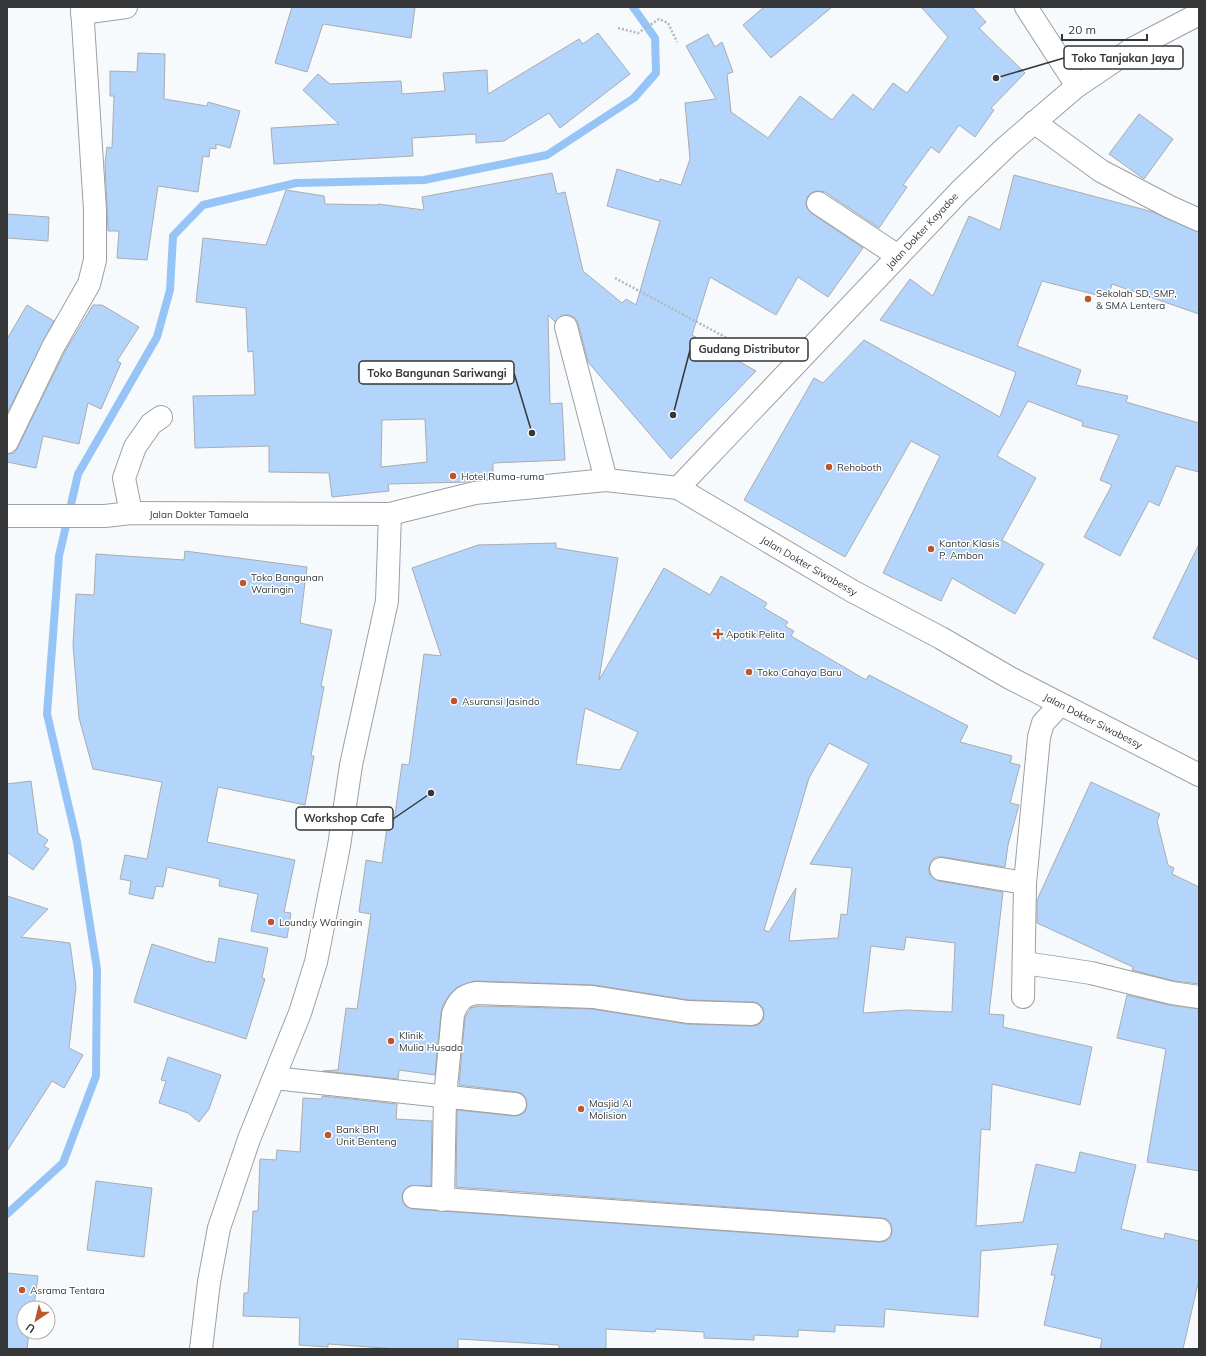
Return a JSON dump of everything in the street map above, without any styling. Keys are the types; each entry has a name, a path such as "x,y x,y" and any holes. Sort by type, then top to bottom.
{"street":[{"path":"7,442 50,354 89,284 95,260 94,210 82,10 126,7"},
{"path":"1026,7 1078,86"},
{"name":"Jalan Dokter Kayadoe","path":"678,488 960,191 1034,122 1078,86 1132,49 1199,14"},
{"path":"1034,122 1101,172 1199,220"},
{"path":"818,203 898,256"},
{"path":"566,327 606,480"},
{"path":"130,513 124,478 135,447 151,424 161,417"},
{"name":"Jalan Dokter Siwabessy","path":"390,514 475,493 606,480 635,482 678,488 852,591 1060,705 1199,775"},
{"name":"Jalan Dokter Tamaela","path":"8,516 105,516 130,513 390,514"},
{"path":"201,1349 208,1282 219,1228 249,1139 300,1012 316,962 339,846 351,765 387,601 390,514"},
{"path":"1022,997 1025,963 1025,883 1039,737 1044,723 1060,705"},
{"path":"941,869 1025,883"},
{"path":"1025,963 1091,973 1199,997"},
{"path":"443,1200 446,1097 453,1014 458,1003 466,995 477,993 593,997 688,1012 752,1014"},
{"path":"274,1078 515,1104"},
{"path":"414,1197 880,1230"}],"path":[{"path":"618,28 638,33 659,19 668,23 677,42"},
{"path":"615,278 789,372"}],"building":[{"path":"292,7 415,7 411,38 323,24 307,72 275,63"},
{"path":"764,7 832,7 771,58 743,25"},
{"path":"921,7 972,7 986,22 979,28 1025,73 991,108 994,110 975,137 959,125 939,153 931,147 903,185 907,187 879,228 825,192 813,192 808,196 806,203 807,208 811,213 863,248 828,297 798,277 776,315 710,277 692,335 756,371 671,459 588,362 578,323 575,318 569,315 562,315 555,322 548,315 550,404 562,403 565,460 493,463 493,479 467,482 388,484 389,491 332,497 329,473 269,472 269,446 195,448 193,396 255,395 253,351 248,352 246,308 196,302 203,238 266,245 286,190 324,196 325,204 378,204 424,210 422,197 552,173 557,194 565,192 583,271 622,303 626,299 636,305 660,221 607,206 617,169 659,182 660,179 681,185 690,159 685,103 716,99 686,46 708,34 715,47 722,42 733,72 727,74 731,112 768,138 800,96 832,120 853,94 873,110 893,83 907,93 948,37","holes":["425,419 427,462 381,467 382,420"]},
{"path":"598,33 630,74 560,128 549,113 504,141 476,143 476,134 412,138 413,156 274,164 271,128 339,124 303,90 318,74 330,84 401,81 402,94 445,91 443,73 487,70 488,94 579,39 583,44"},
{"path":"138,53 165,54 164,99 207,106 208,102 240,111 230,148 216,144 216,149 210,148 209,157 203,156 198,192 158,186 147,260 117,258 119,231 108,231 105,163 107,147 112,148 114,96 110,96 110,71 137,72"},
{"path":"1139,114 1173,139 1144,179 1109,154"},
{"path":"1014,175 1153,212 1199,232 1199,314 1112,284 1108,298 1042,281 1017,346 1081,370 1076,385 1128,396 1126,402 1199,423 1199,472 1176,466 1159,506 1149,501 1120,556 1084,537 1112,485 1100,480 1119,435 1082,426 1083,422 1028,401 997,456 1036,478 1002,540 1044,564 1015,614 952,578 941,601 883,573 940,456 911,441 845,557 744,500 814,378 823,383 864,340 1000,417 1016,372 880,320 910,279 933,296 969,216 1000,230"},
{"path":"7,214 49,217 48,241 7,238"},
{"path":"27,305 54,321 7,413 7,339"},
{"path":"93,305 102,305 139,327 117,361 121,363 101,409 88,403 79,444 43,436 36,468 7,462 7,454 14,453 18,447 64,353"},
{"path":"556,543 556,548 618,558 599,680 664,568 710,595 721,576 767,603 764,608 788,622 785,626 794,631 791,636 866,680 869,675 968,726 960,742 1012,756 1010,763 1020,765 1010,803 1019,805 1008,845 1005,867 936,857 931,861 929,873 933,878 939,881 1003,892 989,1014 1004,1015 1003,1027 1092,1047 1080,1105 992,1084 990,1130 981,1129 976,1226 1023,1222 1036,1164 1075,1173 1080,1152 1136,1165 1121,1229 1164,1239 1165,1233 1199,1241 1199,1279 1183,1349 1100,1349 1102,1339 1044,1325 1055,1275 1051,1275 1058,1244 981,1251 978,1317 885,1309 884,1327 835,1325 835,1332 798,1330 798,1337 754,1335 754,1340 704,1338 704,1332 656,1329 655,1332 606,1329 606,1349 559,1349 559,1345 458,1339 458,1349 398,1349 328,1344 328,1347 299,1345 300,1318 243,1316 244,1293 248,1293 253,1211 258,1211 260,1159 276,1160 277,1150 300,1152 303,1098 322,1099 322,1096 397,1104 396,1119 432,1121 431,1186 409,1186 404,1190 402,1196 403,1203 407,1207 413,1209 879,1242 886,1241 891,1237 891,1224 887,1219 881,1218 456,1187 457,1110 514,1116 525,1112 527,1105 523,1094 517,1092 459,1085 465,1017 471,1008 478,1006 592,1009 686,1024 752,1026 758,1025 763,1020 763,1008 758,1003 689,1000 594,985 475,981 457,987 450,994 443,1005 435,1075 399,1070 398,1079 323,1071 338,1070 346,1008 357,1009 371,914 359,912 366,860 382,863 388,820 394,821 402,764 409,765 424,654 441,656 412,568 478,545","holes":["585,708 638,732 620,770 576,764","829,743 869,764 810,864 852,868 847,915 841,914 838,938 789,941 796,888 769,932 764,930 809,778","906,937 955,943 952,1012 906,1010 863,1013 871,946 904,950"]},
{"path":"1199,544 1199,660 1153,638"},
{"path":"185,551 307,567 300,623 332,630 321,686 324,687 311,756 314,756 305,805 218,787 207,842 295,860 284,912 291,913 287,938 251,931 258,894 219,886 220,879 167,867 163,887 156,886 153,899 129,894 131,881 120,879 125,855 147,859 162,782 93,769 79,718 73,645 76,594 94,595 96,554 184,560"},
{"path":"31,781 38,833 48,840 44,846 49,849 33,870 7,852 7,784"},
{"path":"1091,782 1160,814 1157,821 1168,865 1174,868 1172,874 1199,887 1199,984 1174,981 1132,970 1133,967 1037,923 1037,900"},
{"path":"7,896 48,909 21,937 70,943 76,987 69,1048 83,1055 64,1088 52,1081 7,1151"},
{"path":"219,938 268,948 262,978 265,979 246,1039 134,1002 152,944 215,963"},
{"path":"1127,995 1169,1005 1199,1009 1199,1171 1147,1162 1166,1049 1117,1038"},
{"path":"168,1057 221,1075 209,1109 199,1122 188,1113 159,1103 166,1081 161,1080"},
{"path":"96,1181 152,1188 144,1257 87,1250"},
{"name":"Asrama Tentara","path":"7,1273 38,1276 35,1300 16,1300 16,1340 28,1340 27,1349 7,1349"}],"waterway":[{"path":"7,1214 63,1163 96,1076 97,969 77,842 47,714 59,556 78,474 157,337 170,290 173,236 203,205 296,183 424,180 547,155 634,98 656,73 655,38 633,7"}],"place":[{"name":"Toko Tanjakan Jaya","path":"996,78"},
{"name":"Sekolah SD, SMP, & SMA Lentera","path":"1088,299"},
{"name":"Gudang Distributor","path":"673,415"},
{"name":"Toko Bangunan Sariwangi","path":"532,433"},
{"name":"Rehoboth","path":"829,467"},
{"name":"Hotel Ruma-ruma","path":"453,476"},
{"name":"Kantor Klasis P. Ambon","path":"931,549"},
{"name":"Toko Bangunan Waringin","path":"243,583"},
{"name":"Apotik Pelita","path":"718,634"},
{"name":"Toko Cahaya Baru","path":"749,672"},
{"name":"Asuransi Jasindo","path":"454,701"},
{"name":"Workshop Cafe","path":"431,793"},
{"name":"Loundry Waringin","path":"271,922"},
{"name":"Klinik Mulia Husada","path":"391,1041"},
{"name":"Masjid Al Molision","path":"581,1109"},
{"name":"Bank BRI Unit Benteng","path":"328,1135"},
{"name":"Asrama Tentara","path":"22,1290"}]}
